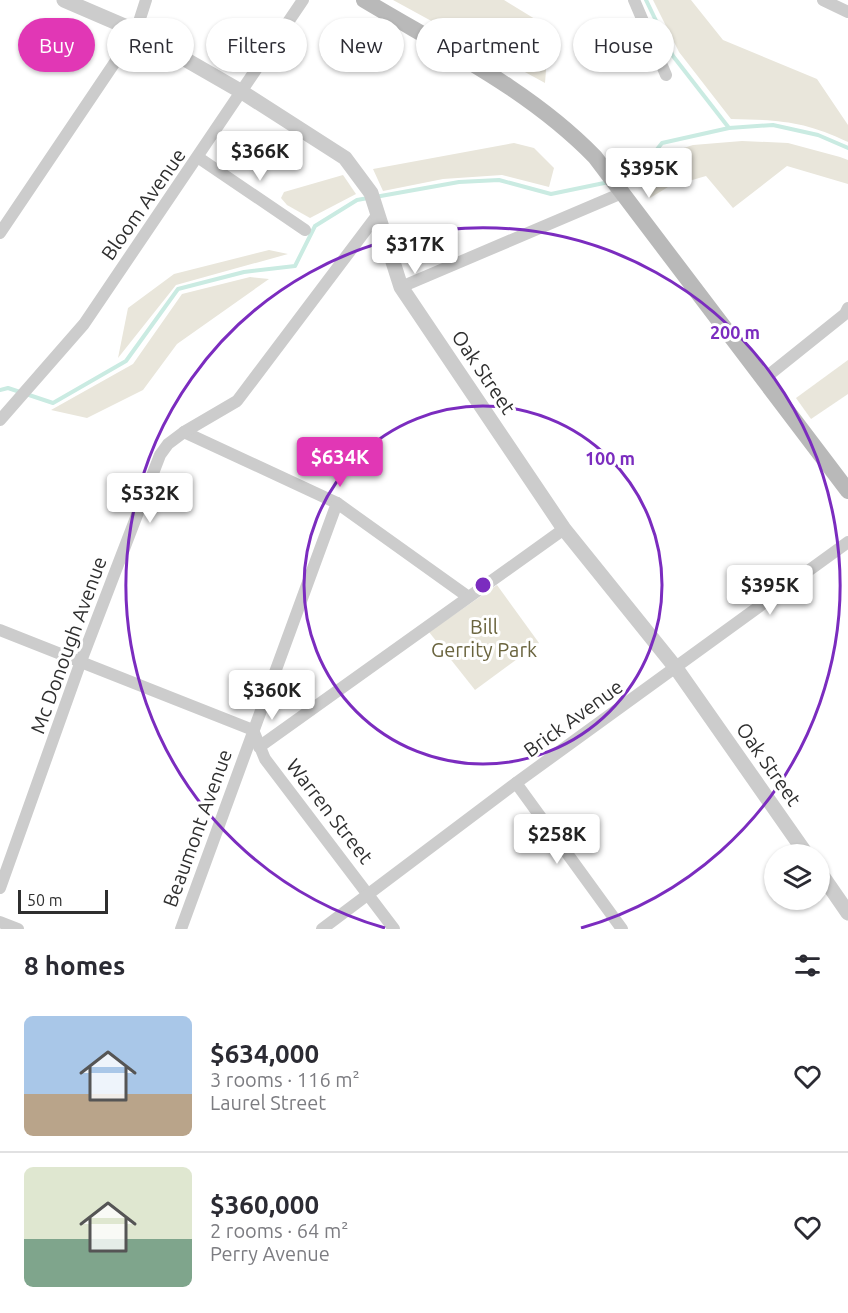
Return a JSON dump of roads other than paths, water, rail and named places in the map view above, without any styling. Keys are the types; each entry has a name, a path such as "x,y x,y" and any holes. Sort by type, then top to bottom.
{"main road":[{"path":"364,0 531,101 571,132 595,157 765,378 848,491"}],"street":[{"name":"Oak Street","path":"64,0 107,19"},
{"path":"140,18 146,0"},
{"name":"Bloom Avenue","path":"0,420 84,324 199,158 303,0"},
{"path":"634,0 666,75"},
{"path":"823,0 848,12"},
{"name":"Oak Street","path":"194,64 242,92 345,158 371,193 401,287 564,529 676,668 799,844"},
{"path":"0,233 108,72"},
{"path":"199,158 305,231"},
{"path":"401,287 622,193"},
{"name":"Mc Donough Avenue","path":"0,888 81,661 160,455 168,444 184,432 237,401 378,214"},
{"path":"765,378 845,314 848,308"},
{"path":"184,432 337,503 467,596"},
{"name":"Beaumont Avenue","path":"181,929 337,503"},
{"path":"260,747 467,596 564,529"},
{"name":"Brick Avenue","path":"322,929 516,783 848,542"},
{"path":"0,630 252,730"},
{"name":"Warren Street","path":"252,730 265,759 394,929"},
{"path":"516,783 622,929"},
{"path":"830,888 848,913"},
{"path":"0,922 18,929"}],"waterway":[{"path":"646,0 673,56 729,128"},
{"path":"620,180 635,177 662,143 729,128 773,125 818,135 848,148"},
{"path":"375,197 459,182 499,180 551,194 609,182"},
{"path":"0,390 8,388 53,403 126,361 178,289 244,272 295,266 315,226 357,200 368,198"}],"park label":[{"name":"Bill Gerrity Park","path":"484,638"}]}
